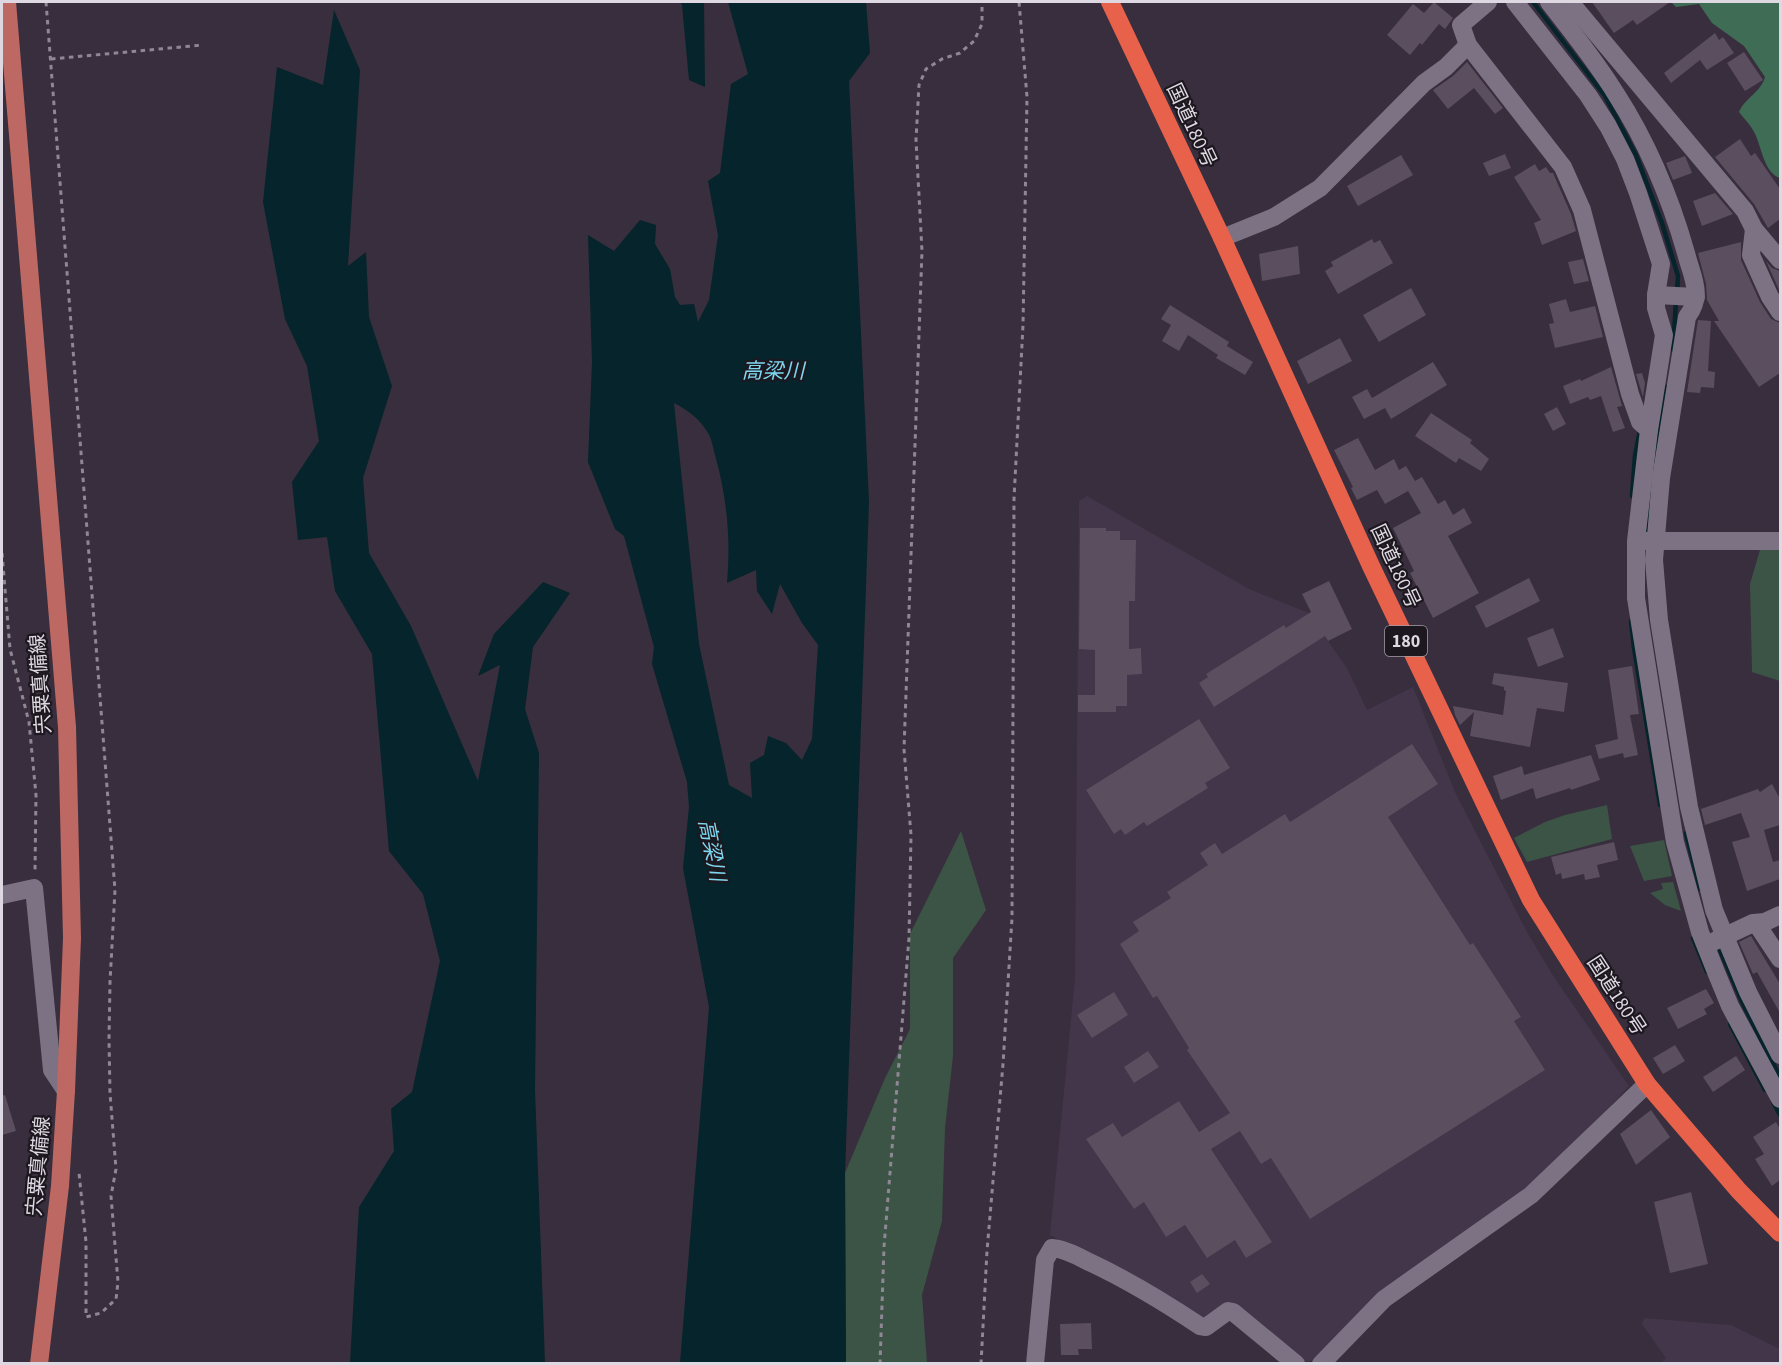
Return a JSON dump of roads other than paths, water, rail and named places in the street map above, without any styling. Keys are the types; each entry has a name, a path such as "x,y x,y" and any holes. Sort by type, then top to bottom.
{"highway":[{"name":"国道180号","path":"1110,2 1222,238 1376,576 1531,900 1647,1084 1739,1191 1780,1233"}],"main road":[{"name":"宍粟真備線","path":"7,2 67,727 72,938 60,1186 39,1364"}],"street":[{"path":"1488,2 1461,25 1468,45 1563,167 1582,210 1630,394 1645,427"},
{"path":"1515,2 1588,95 1625,159 1661,264 1661,295 1656,308 1664,335 1645,427 1646,541 1654,560 1659,620 1689,807 1713,910 1715,941 1748,992 1780,1055"},
{"path":"1549,2 1596,62 1617,95 1642,140 1662,184 1680,233 1696,291 1691,296 1661,295"},
{"path":"1570,2 1746,211 1755,229 1780,260"},
{"path":"1222,238 1274,217 1320,188 1424,83 1446,67 1468,45"},
{"path":"1596,62 1601,59 1624,82 1630,83 1635,80"},
{"path":"1755,229 1751,255 1770,297 1780,312"},
{"path":"1691,296 1696,304 1687,317 1661,477 1636,598 1675,842 1715,941 1730,1006 1780,1099"},
{"path":"1646,541 1780,541"},
{"path":"2,895 34,888 52,1070 66,1091"},
{"path":"1715,941 1780,915"},
{"path":"1756,923 1780,959"},
{"path":"1321,1364 1384,1299 1531,1195 1647,1084"},
{"path":"1035,1357 1045,1260 1049,1251 1055,1248 1101,1267 1171,1306 1200,1326 1206,1327 1228,1311 1233,1312 1296,1364"}],"water":[{"path":"680,2 704,2 705,87 689,80"},
{"name":"高梁川","path":"728,2 866,2 870,53 849,81 869,502 845,1173 846,1363 680,1363 709,1007 683,868 689,807 687,782 652,664 654,647 624,536 615,529 588,462 592,362 588,235 614,251 640,220 656,225 655,244 670,269 675,297 680,305 694,304 698,322 709,300 718,235 708,181 720,173 731,84 748,74","holes":["674,403 701,423 712,444 727,519 727,583 756,570 757,591 772,614 780,584 802,623 818,645 812,739 802,760 786,743 768,736 764,755 750,763 752,798 729,785 699,644"]},
{"path":"334,10 360,70 348,266 366,252 369,317 392,386 363,478 369,553 411,626 478,781 500,665 478,676 494,634 543,582 570,593 533,647 525,709 539,753 535,1090 545,1363 350,1363 359,1207 394,1151 391,1109 412,1092 440,961 423,894 389,851 372,654 335,591 327,537 298,540 292,482 319,441 307,366 285,319 263,202 277,67 323,85"}],"waterway":[{"path":"1533,2 1605,96 1636,155 1662,223 1678,276 1677,293"},
{"path":"1673,350 1676,301"},
{"path":"1654,468 1667,387"},
{"path":"1632,496 1635,456 1640,430"},
{"path":"1646,537 1651,494"},
{"path":"1631,621 1660,805"},
{"path":"1686,833 1700,889"},
{"path":"1693,938 1707,972"},
{"path":"1718,945 1744,1006 1780,1077"},
{"path":"1730,1024 1765,1090"},
{"path":"1773,1102 1780,1115"}]}
